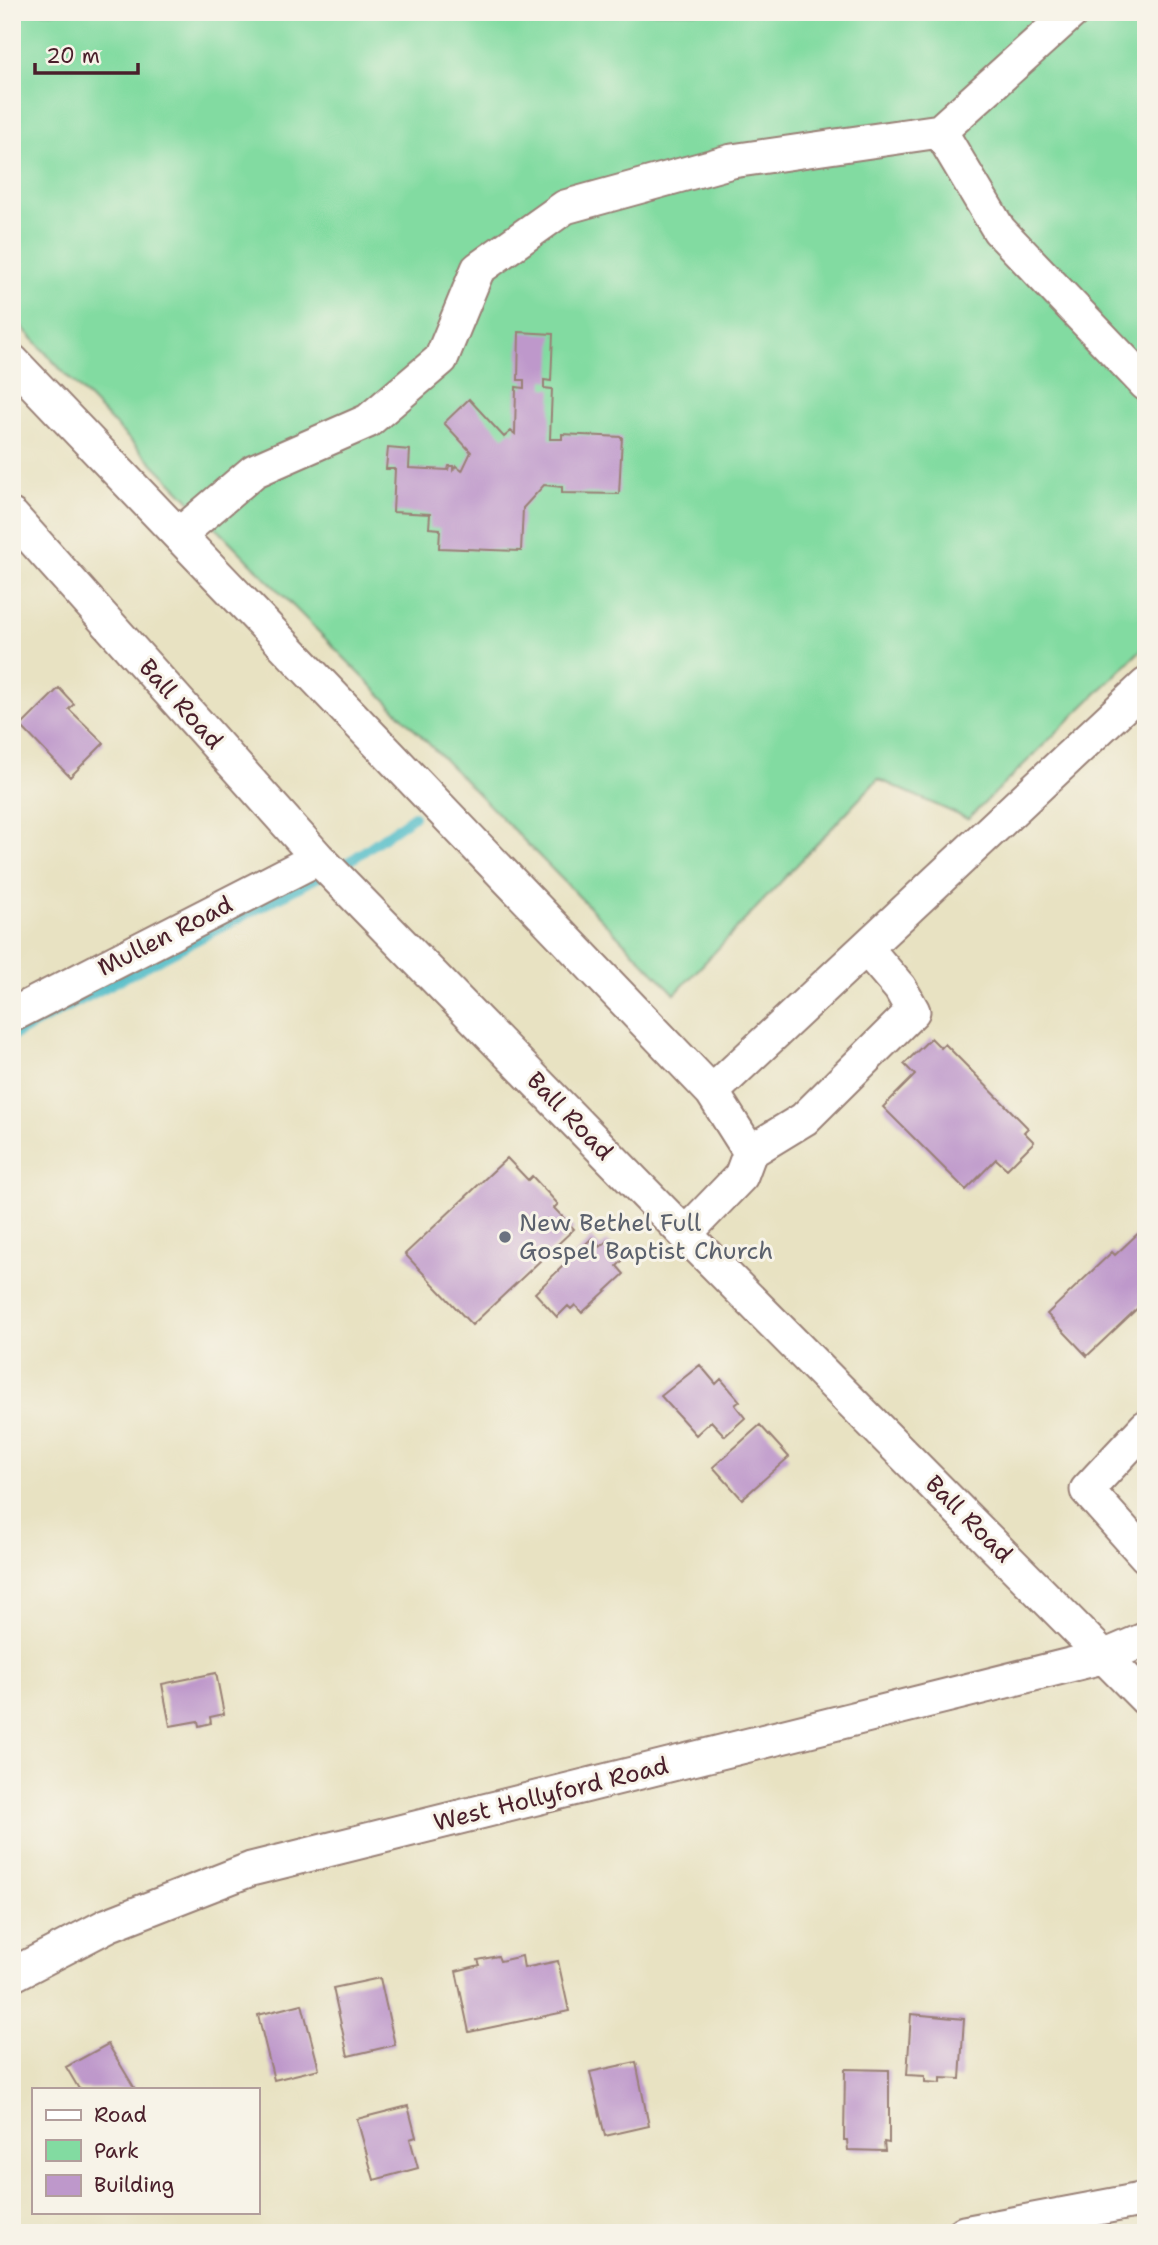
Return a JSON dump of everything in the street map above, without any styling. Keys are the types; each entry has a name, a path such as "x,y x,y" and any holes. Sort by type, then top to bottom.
{"street":[{"path":"179,535 254,471 368,421 441,359 478,269 565,206 732,161 940,131 1072,12"},
{"path":"940,131 999,230 1146,384"},
{"path":"12,361 712,1092 750,1152"},
{"name":"Ball Road","path":"12,516 318,858 685,1234 1146,1699"},
{"path":"712,1092 1146,685"},
{"name":"Mullen Road","path":"12,1015 318,858"},
{"path":"685,1234 741,1176 750,1152 804,1119 913,1011 900,988 866,948"},
{"path":"1146,1427 1087,1490 1146,1556"},
{"name":"West Hollyford Road","path":"12,1975 108,1925 251,1869 1106,1656 1146,1639"},
{"path":"964,2233 1146,2199"}],"green space":[{"path":"12,12 1146,12 1146,645 968,819 878,779 675,994 63,372 12,316"}],"building":[{"path":"519,332 553,334 551,381 544,380 544,388 552,389 550,439 562,439 562,434 622,437 619,494 562,493 562,487 544,485 523,508 521,551 439,548 440,529 429,528 430,514 393,512 395,469 386,469 388,448 410,450 409,468 448,470 449,466 453,466 453,470 456,466 462,471 471,452 444,423 469,399 504,437 511,431 515,434 516,387 524,388 524,380 518,380"},
{"path":"59,688 74,704 69,709 104,743 70,777 21,726"},
{"path":"931,1038 941,1048 945,1044 1028,1128 1024,1132 1034,1142 1007,1169 996,1159 966,1190 883,1107 915,1075 904,1064"},
{"path":"507,1158 528,1180 532,1176 558,1204 554,1208 574,1229 472,1325 405,1254"},
{"path":"1146,1226 1146,1300 1087,1356 1047,1314 1112,1252 1115,1255"},
{"path":"592,1238 600,1247 607,1241 624,1259 617,1266 624,1274 582,1313 575,1305 571,1309 568,1306 557,1317 535,1293"},
{"path":"700,1365 716,1384 721,1379 740,1401 735,1405 745,1418 725,1436 711,1421 696,1435 661,1396"},
{"path":"760,1425 789,1457 742,1499 713,1467"},
{"path":"216,1673 224,1714 210,1717 211,1723 199,1726 198,1721 170,1726 162,1684"},
{"path":"498,1956 500,1961 522,1956 524,1968 558,1961 569,2011 469,2032 456,1971 480,1965 478,1960"},
{"path":"380,1978 395,2045 348,2056 333,1988"},
{"path":"302,2004 319,2069 274,2080 258,2015"},
{"path":"911,2014 964,2019 960,2079 941,2078 941,2083 925,2082 925,2076 907,2075"},
{"path":"108,2044 134,2088 78,2088 66,2067"},
{"path":"636,2062 649,2126 605,2136 590,2072"},
{"path":"845,2069 889,2070 889,2143 884,2142 885,2151 848,2150 847,2140 844,2140"},
{"path":"408,2106 416,2137 410,2139 418,2168 374,2180 357,2119"}],"waterway":[{"path":"12,1036 353,859 414,816"}],"place":[{"name":"New Bethel Full Gospel Baptist Church","path":"505,1237"}]}
